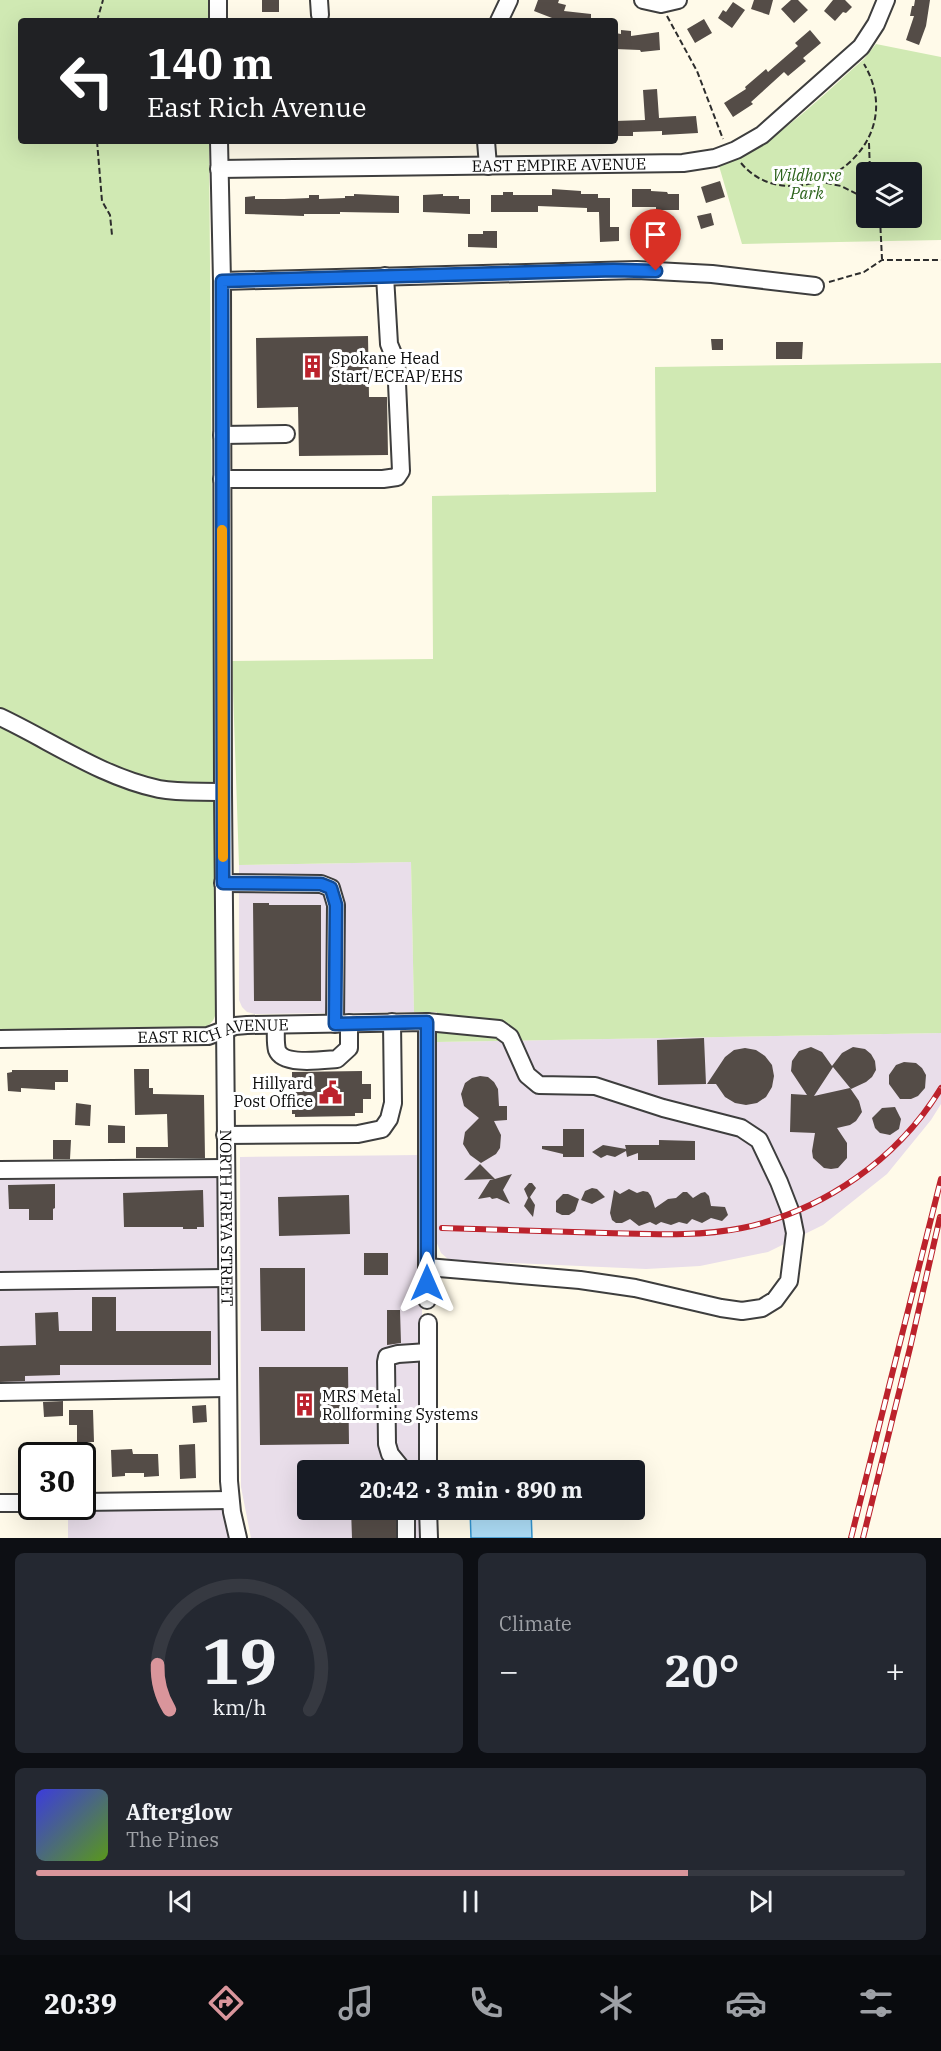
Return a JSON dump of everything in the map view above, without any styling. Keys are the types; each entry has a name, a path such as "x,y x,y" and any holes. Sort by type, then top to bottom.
{"street":[{"path":"218,0 218,18"},
{"path":"500,18 509,0"},
{"path":"643,0 661,4 678,0"},
{"name":"EAST EMPIRE AVENUE","path":"219,170 683,163 716,158 762,135 858,49 876,24 886,0"},
{"name":"NORTH FREYA STREET","path":"219,144 222,281 225,1278 230,1500 238,1538"},
{"path":"486,144 488,166"},
{"path":"222,281 637,270 712,274 815,286"},
{"path":"222,479 383,479 397,477 401,471 398,382 396,361 389,344 385,276"},
{"path":"222,435 286,434"},
{"path":"0,717 90,765 158,789 223,792"},
{"path":"223,883 321,884 331,888 336,905 342,1024 349,1048 337,1059 289,1060 282,1057 278,1050 276,1025"},
{"path":"225,1135 358,1134 382,1129 389,1119 393,1103 392,1022"},
{"name":"EAST RICH AVENUE","path":"0,1039 201,1036 214,1035 242,1026 392,1022 427,1022 499,1029 510,1037 528,1075 539,1085 595,1086 663,1108 741,1128 759,1140 779,1182 791,1213 795,1233 789,1281 774,1300 762,1308 742,1311 634,1288 427,1267"},
{"path":"427,1022 427,1300"},
{"path":"0,1170 225,1168"},
{"path":"0,1281 225,1278"},
{"path":"428,1323 428,1460"},
{"path":"395,1460 387,1444 387,1357 428,1352"},
{"path":"0,1392 227,1389"},
{"path":"96,1502 230,1500"},
{"path":"0,1503 18,1503"},
{"path":"406,1520 406,1538"},
{"path":"428,1520 429,1538"}],"path":[{"path":"98,18 103,0"},
{"path":"661,4 697,71 732,152 749,172 760,180 778,185 799,185 817,181 840,171 863,150 875,119 875,90 858,49"},
{"path":"868,141 869,162"},
{"path":"97,144 102,201 110,215 112,235"},
{"path":"817,181 841,186 856,194"},
{"path":"880,228 882,260"},
{"path":"815,286 864,272 882,260 941,260"}],"shaded area":[{"path":"411,862 414,1012 255,1014 247,1012 242,1007 239,1000 239,865"},
{"path":"941,1033 941,1104 931,1120 887,1174 823,1225 768,1252 700,1266 646,1269 467,1261 448,1259 441,1253 436,1241 436,1042"},
{"path":"421,1155 423,1460 297,1460 297,1520 423,1520 423,1538 251,1538 241,1487 240,1157"},
{"path":"217,1164 220,1383 0,1387 0,1167"},
{"path":"223,1509 229,1538 68,1538 68,1520 96,1520 96,1511"}],"green space":[{"path":"0,0 208,0 208,18 18,18 18,144 209,144 215,1017 202,1029 0,1032"},
{"name":"Wildhorse Park","path":"876,44 941,57 941,240 742,244 719,166 759,146 813,104 864,59"},
{"path":"941,363 941,1033 436,1042 437,1012 414,1012 411,862 239,865 232,661 433,659 432,496 656,492 655,367"}],"water":[{"path":"470,1520 531,1520 532,1538 471,1538"}],"building":[{"path":"262,0 279,0 279,12 262,12"},
{"path":"538,0 559,0 558,3 566,5 564,11 591,14 591,18 552,18 534,11"},
{"path":"754,0 773,0 769,15 751,9"},
{"path":"791,0 798,0 808,10 794,23 781,9"},
{"path":"833,0 845,0 852,7 846,13 843,12 835,21 824,11"},
{"path":"915,0 930,0 926,26 919,45 906,40 914,16 910,16"},
{"path":"733,2 745,10 732,28 718,18 723,10 726,12"},
{"path":"704,19 712,33 695,43 687,29"},
{"path":"621,30 631,31 631,36 659,32 660,50 641,52 640,50 618,49 618,34 621,34"},
{"path":"810,30 821,43 803,58 806,61 788,76 784,72 751,102 753,104 733,117 724,103 746,89 745,87 766,69 768,72 798,46 795,43"},
{"path":"657,89 659,118 696,116 698,133 662,135 662,131 633,132 633,136 618,136 618,121 645,120 643,90"},
{"path":"720,181 725,197 706,203 701,187"},
{"path":"552,189 581,191 581,194 598,194 598,198 610,198 610,227 619,227 619,241 600,242 599,212 587,212 587,208 538,206 538,212 491,212 491,195 513,192 513,195 552,195"},
{"path":"632,189 651,189 651,191 679,194 679,210 632,207"},
{"path":"354,194 399,196 399,213 340,212 340,214 304,214 304,216 245,214 245,197 284,199 309,198 309,195 319,195 319,199 345,198 345,196 354,196"},
{"path":"443,194 443,196 459,196 459,199 470,199 470,214 423,212 423,195"},
{"path":"711,213 714,225 701,229 697,216"},
{"path":"483,231 497,231 497,248 468,247 468,234 483,234"},
{"name":"Spokane Head Start/ECEAP/EHS","path":"368,336 369,397 387,397 388,455 299,456 298,407 257,408 256,338"},
{"path":"711,339 723,339 723,350 712,350"},
{"path":"776,342 803,342 802,359 776,359"},
{"path":"253,903 321,905 321,1001 254,1001"},
{"path":"704,1038 706,1084 658,1085 657,1040"},
{"path":"811,1047 822,1052 832,1066 842,1053 853,1047 865,1049 875,1061 876,1070 872,1077 851,1089 833,1067 814,1096 850,1088 859,1101 862,1112 856,1121 837,1128 847,1143 847,1158 838,1168 824,1168 813,1158 815,1133 790,1132 791,1094 807,1095 791,1071 792,1061 799,1051"},
{"path":"745,1048 756,1050 765,1056 772,1065 774,1076 772,1087 766,1097 757,1103 746,1105 735,1103 725,1097 716,1084 707,1084 725,1057 734,1050"},
{"path":"904,1062 916,1063 926,1075 925,1088 918,1096 911,1099 900,1099 889,1084 889,1075 896,1065"},
{"path":"134,1069 149,1069 149,1088 153,1088 153,1094 204,1095 205,1158 136,1158 136,1147 168,1147 167,1114 135,1115"},
{"path":"12,1070 68,1070 68,1082 55,1082 55,1090 21,1088 21,1092 8,1091 7,1073"},
{"name":"Hillyard Post Office","path":"362,1071 362,1084 371,1084 371,1099 363,1099 363,1113 355,1113 355,1116 295,1117 295,1114 292,1114 292,1072"},
{"path":"480,1076 488,1077 494,1082 498,1089 499,1106 507,1106 507,1120 494,1121 501,1135 500,1148 496,1154 481,1163 470,1155 463,1144 465,1132 479,1118 464,1106 461,1094 465,1083"},
{"path":"76,1103 91,1105 90,1126 75,1125"},
{"path":"895,1107 901,1119 899,1129 890,1135 880,1133 875,1128 872,1118 882,1108"},
{"path":"108,1125 125,1126 125,1143 108,1143"},
{"path":"563,1129 584,1129 584,1157 563,1157 563,1154 542,1149 542,1146 563,1146"},
{"path":"53,1140 71,1140 70,1159 53,1159"},
{"path":"659,1140 695,1141 695,1160 638,1160 638,1153 627,1157 626,1151 615,1157 607,1155 601,1158 592,1152 603,1145 626,1149 625,1145 659,1145"},
{"path":"480,1164 495,1179 512,1174 503,1190 510,1204 497,1198 478,1199 490,1180 494,1179 464,1180"},
{"path":"529,1183 536,1188 530,1197 535,1205 533,1217 524,1206 528,1198 524,1189"},
{"path":"55,1184 53,1220 29,1220 29,1209 9,1209 8,1185"},
{"path":"592,1188 597,1189 605,1197 592,1204 581,1200 585,1191"},
{"path":"629,1189 637,1193 648,1192 655,1208 683,1192 687,1192 693,1198 705,1192 709,1196 711,1206 725,1207 728,1215 722,1221 711,1218 702,1223 692,1219 687,1224 679,1222 671,1225 661,1222 656,1225 650,1222 639,1226 630,1219 616,1223 612,1220 610,1213 614,1190 620,1194"},
{"path":"203,1190 204,1227 183,1229 183,1227 124,1227 123,1193"},
{"path":"563,1194 579,1199 575,1211 569,1215 556,1212 556,1201"},
{"path":"349,1195 350,1234 279,1236 278,1197"},
{"path":"364,1253 388,1253 388,1275 364,1275"},
{"path":"260,1268 305,1268 305,1331 261,1331"},
{"path":"92,1297 116,1297 116,1331 211,1331 211,1365 60,1365 60,1375 25,1376 25,1381 0,1382 0,1346 36,1345 35,1313 58,1312 59,1331 92,1331"},
{"path":"387,1310 400,1310 401,1343 387,1345"},
{"name":"MRS Metal Rollforming Systems","path":"259,1367 348,1367 349,1444 260,1445"},
{"path":"63,1401 63,1416 44,1417 43,1402"},
{"path":"206,1405 207,1422 193,1423 192,1406"},
{"path":"69,1410 93,1410 94,1442 77,1442 77,1425 69,1425"},
{"path":"195,1444 196,1478 180,1479 179,1445"},
{"path":"132,1449 133,1454 158,1454 159,1476 144,1477 144,1473 125,1473 125,1476 112,1477 111,1450"},
{"path":"351,1520 396,1520 396,1538 352,1538"}],"railway":[{"path":"442,1228 674,1234 725,1231 772,1220 801,1209 856,1178 903,1137 941,1088"},
{"path":"851,1538 941,1179"},
{"path":"863,1538 940,1217"}],"slow traffic":[{"path":"222,530 223,857"}],"place":[{"name":"Spokane Head Start/ECEAP/EHS","path":"313,367"},
{"name":"Hillyard Post Office","path":"331,1092"},
{"name":"MRS Metal Rollforming Systems","path":"304,1405"}],"route":[{"path":"427,1283 427,1022 335,1024 336,905 331,888 321,884 223,883 222,281 614,270 656,271"}]}
